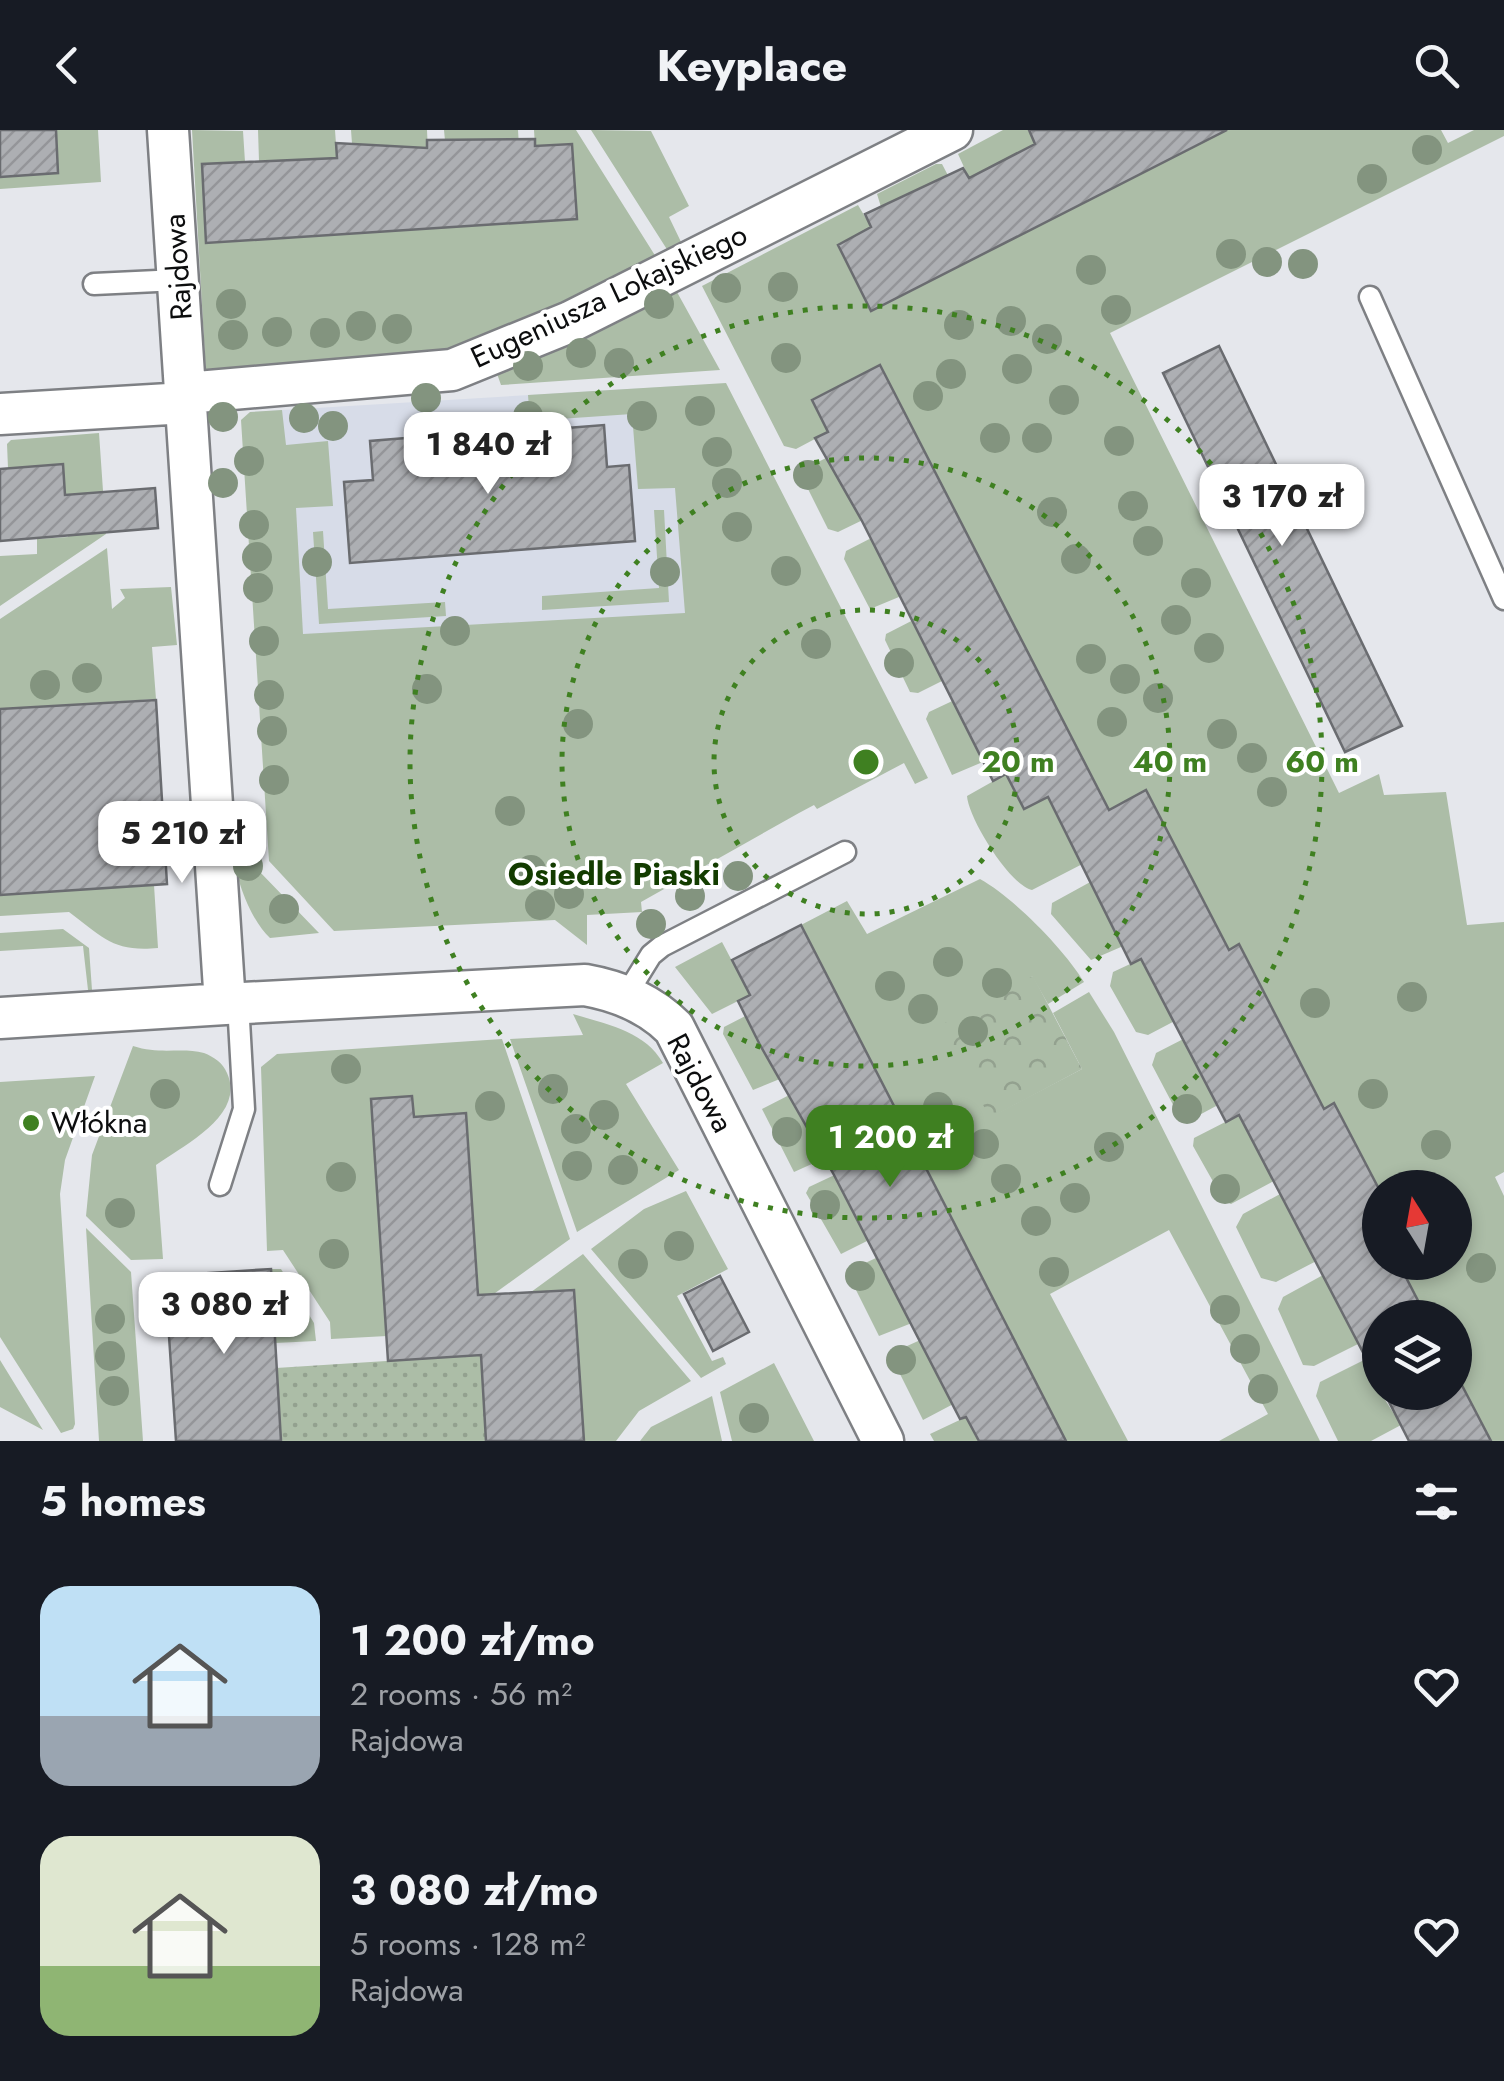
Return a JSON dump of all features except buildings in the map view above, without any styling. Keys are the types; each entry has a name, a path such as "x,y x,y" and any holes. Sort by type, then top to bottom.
{"street":[{"name":"Rajdowa","path":"168,130 232,1003"},
{"name":"Eugeniusza Lokajskiego","path":"186,398 452,370 570,322 952,130"},
{"path":"0,414 186,398"},
{"name":"Rajdowa","path":"0,1018 585,985 625,996 662,1016 674,1028 883,1441"}],"lane":[{"path":"94,284 178,280"},
{"path":"1370,296 1504,600"},
{"path":"625,996 650,956 662,946 845,852"},
{"path":"220,1186 244,1109 232,1003"}],"shaded area":[{"path":"695,385 882,755 344,926 250,412"}],"green space":[{"path":"56,130 98,130 101,182 0,189 0,177 58,173"},
{"path":"192,130 243,131 245,162 202,165 206,242 577,219 572,145 535,146 534,130 576,130 656,257 523,328 465,350 206,375"},
{"path":"258,130 335,130 337,158 259,161"},
{"path":"351,130 427,130 428,152 353,157"},
{"path":"444,130 518,130 519,146 446,151"},
{"path":"591,130 651,131 689,206 669,217 682,244 668,251"},
{"path":"1003,130 1028,130 1035,144 969,178 958,154"},
{"path":"1227,130 1441,130 1448,143 1474,130 1504,130 1504,136 1110,333 1339,793 1379,774 1384,795 1446,792 1467,925 1504,922 1504,1172 1495,1177 1504,1196 1504,1441 1491,1441 1472,1405 1472,1300 1418,1300 1408,1280 1472,1280 1472,1170 1369,1170 1335,1104 1324,1109 1239,945 1229,950 1146,791 1080,825 1096,857 1032,890 1012,876 974,819 967,796 1006,774 1024,808 1091,775 880,366 812,399 828,432 796,449 784,446 702,286 858,205 871,227 838,245 871,310"},
{"path":"942,164 953,185 885,220 877,194"},
{"path":"672,283 720,370 501,385 495,368"},
{"path":"726,383 928,778 915,784 904,763 817,809 814,805 641,902 642,912 587,915 587,945 555,920 334,931 269,861 241,420 250,412 282,410 286,445 328,441 333,506 296,508 303,634 685,613 675,488 638,489 632,414 530,421 528,395"},
{"path":"99,433 106,534 0,606 0,556 37,554 37,539 68,537 63,465 8,468 7,444 11,440"},
{"path":"838,452 871,516 838,532 828,529 802,477 804,469"},
{"path":"654,510 664,510 669,602 542,610 542,596 659,588"},
{"path":"323,531 328,609 445,602 446,616 319,624 313,532"},
{"path":"881,533 911,592 870,609 844,559 846,551"},
{"path":"107,548 112,609 125,598 120,589 171,587 177,645 152,647 156,699 0,709 0,619"},
{"path":"923,615 954,675 918,693 910,692 885,640 886,634"},
{"path":"965,695 997,756 952,775 926,719 929,712"},
{"path":"254,805 258,870 319,933 270,938 249,907 234,852 236,837"},
{"path":"1103,875 1137,940 1091,960 1051,914 1052,903"},
{"path":"980,879 1037,925 1084,982 1048,1004 1032,976 990,1117 1082,1069 1053,1013 1089,992 1114,1032 1320,1441 1219,1441 1268,1414 1169,1230 1050,1294 1128,1441 1066,1441 801,925 847,901 867,934"},
{"path":"154,885 158,948 119,945 69,912 0,916 0,895"},
{"path":"63,929 89,948 92,990 88,990 83,946 0,951 0,933"},
{"path":"722,942 750,995 712,1014 675,967"},
{"path":"1143,958 1188,1014 1148,1035 1136,1032 1110,986 1113,972"},
{"path":"1033,976 1082,1069 990,1118 941,1025"},
{"path":"757,1010 792,1074 753,1090 723,1034 724,1027"},
{"path":"573,1014 635,1036 663,1063 626,1084 679,1170 577,1232 510,1039 583,1035"},
{"path":"1197,1032 1231,1098 1190,1120 1180,1118 1152,1065 1156,1053"},
{"path":"502,1039 570,1239 491,1296 479,1297 466,1114 414,1117 387,1336 331,1339 330,1322 283,1250 267,1251 261,1067 277,1054"},
{"path":"133,1046 208,1055 223,1066 231,1088 228,1102 209,1127 156,1165 163,1259 131,1260 86,1216 92,1155"},
{"path":"95,1076 65,1160 60,1194 75,1424 73,1429 61,1433 0,1337 0,1082"},
{"path":"801,1089 834,1154 794,1172 762,1109"},
{"path":"1239,1115 1256,1149 1285,1175 1231,1204 1224,1201 1193,1146 1194,1138"},
{"path":"843,1171 877,1236 841,1254 806,1193 809,1187"},
{"path":"1291,1188 1326,1256 1276,1282 1261,1278 1236,1227 1243,1214"},
{"path":"686,1191 728,1269 677,1296 712,1361 723,1357 726,1364 701,1378 591,1249 644,1209"},
{"path":"86,1228 131,1272 143,1441 99,1441"},
{"path":"887,1253 922,1319 879,1336 850,1278 852,1269"},
{"path":"583,1254 691,1381 639,1411 616,1441 584,1441 574,1290 532,1292 534,1328 527,1295"},
{"path":"271,1269 281,1269 314,1323 316,1341 275,1343"},
{"path":"1334,1269 1354,1307 1342,1313 1358,1344 1314,1366 1303,1365 1278,1309 1283,1297"},
{"path":"927,1337 959,1401 923,1420 892,1358 896,1351"},
{"path":"481,1355 486,1441 281,1441 276,1368"},
{"path":"0,1360 43,1430 0,1407"},
{"path":"1362,1361 1362,1410 1391,1410 1401,1425 1371,1441 1338,1441 1316,1396 1320,1382"},
{"path":"774,1363 814,1441 732,1441 720,1392"},
{"path":"712,1396 722,1441 640,1441 651,1427"},
{"path":"966,1417 979,1441 934,1441 930,1434"}],"place":[{"name":"Włókna","path":"31,1123"}],"district":[{"name":"Osiedle Piaski","path":"614,874"}]}
